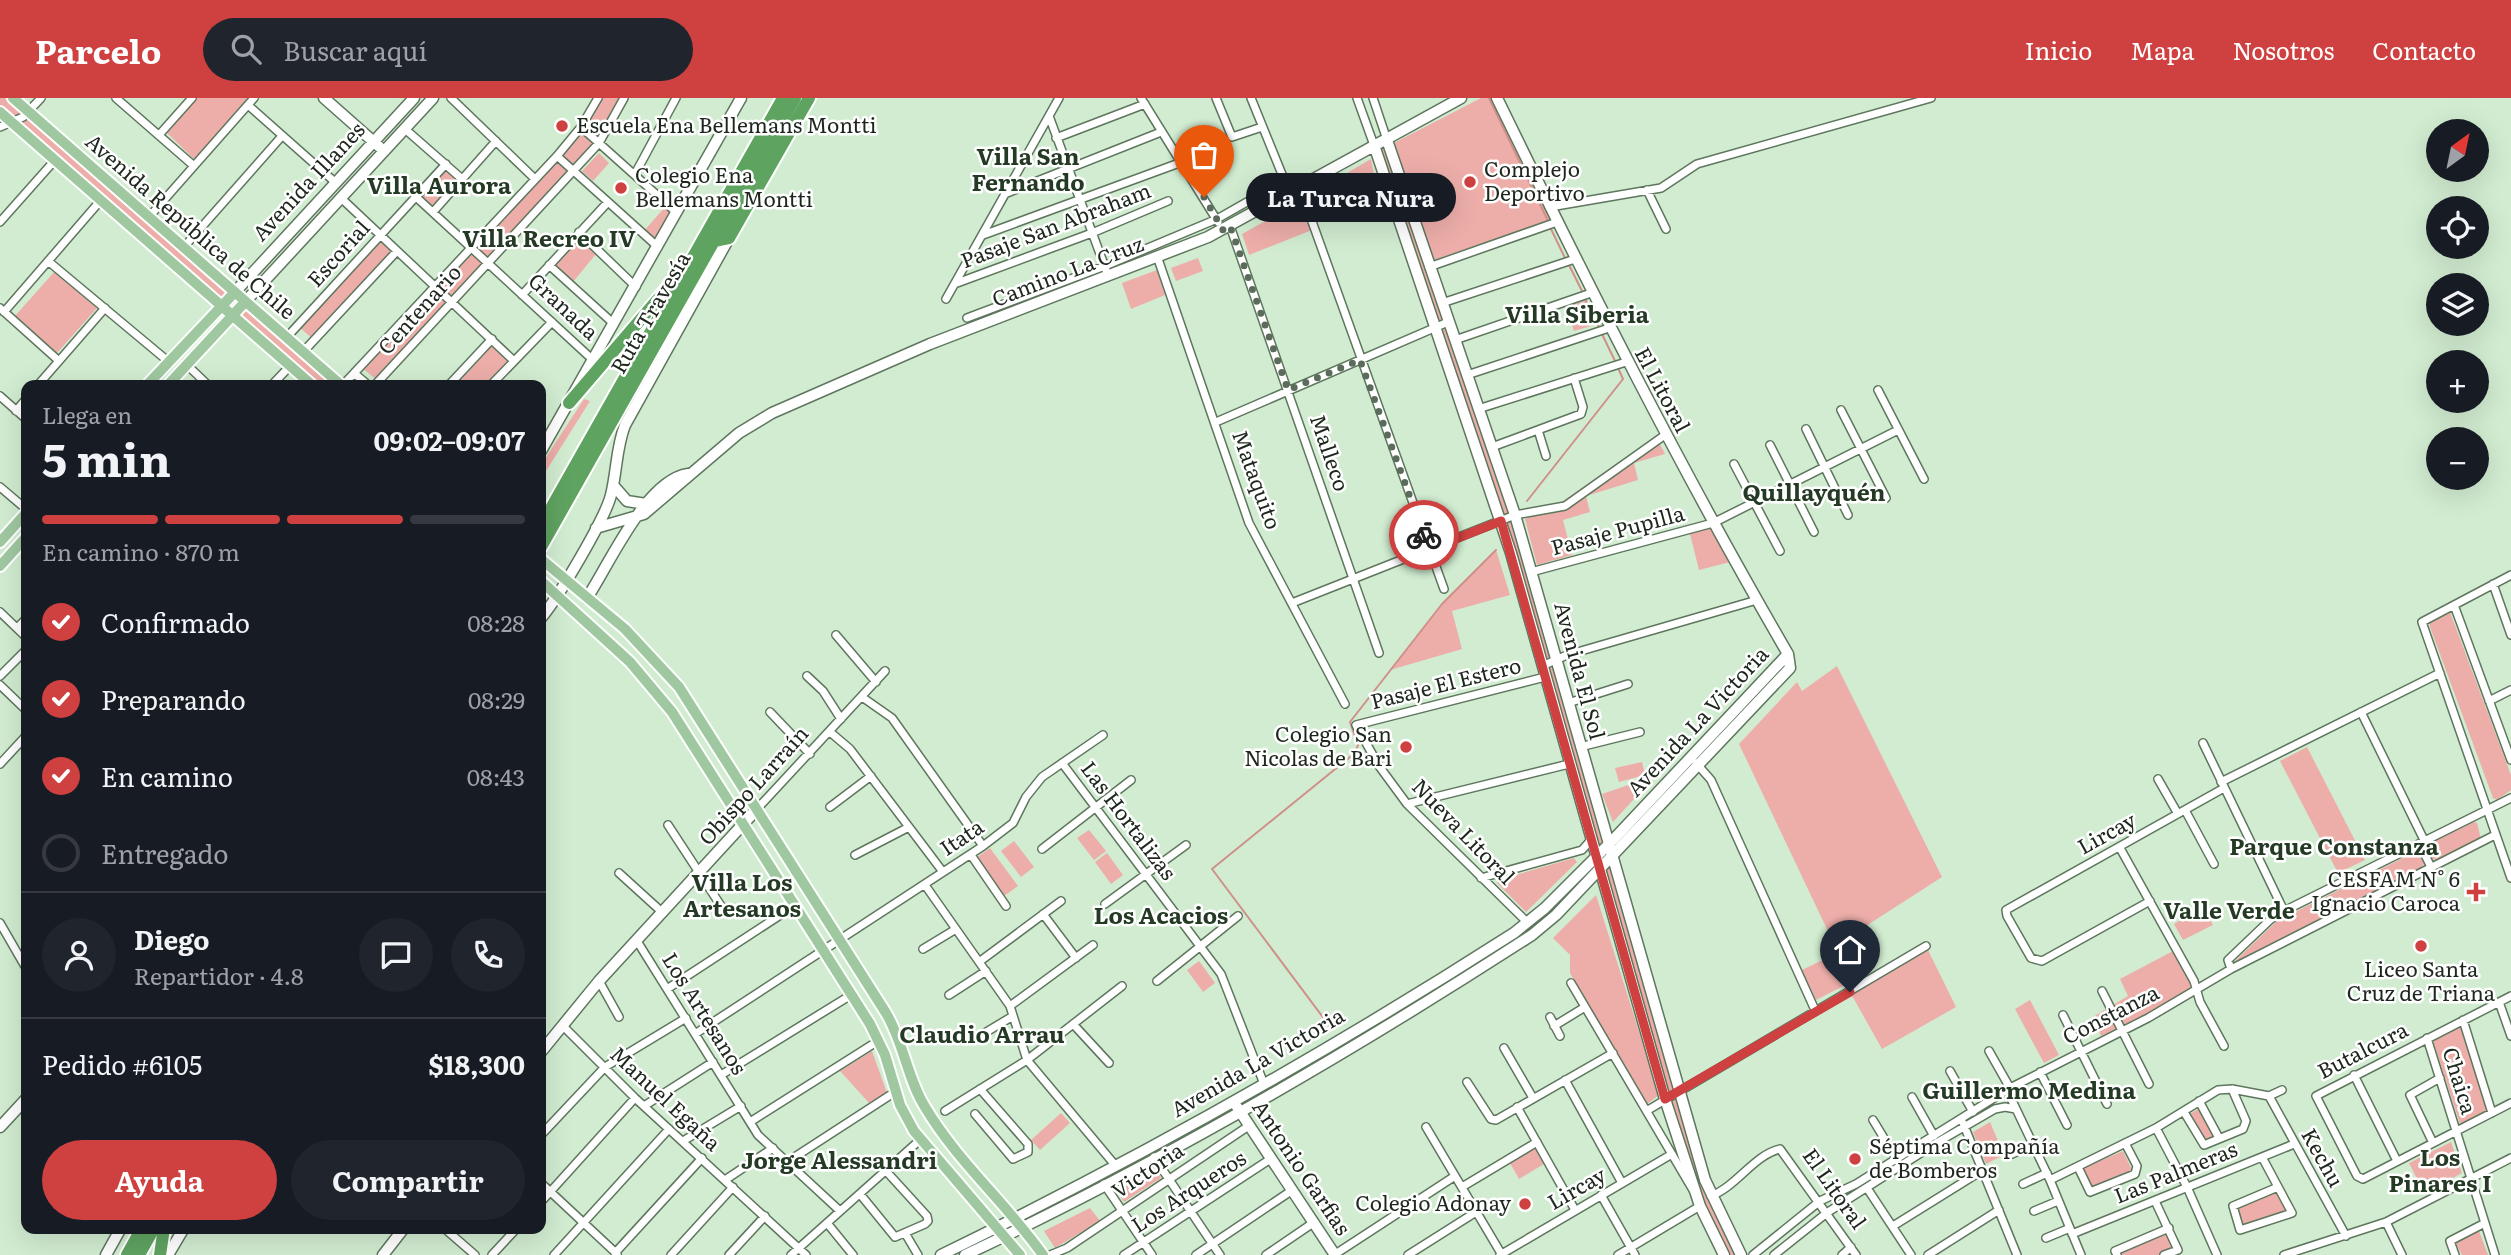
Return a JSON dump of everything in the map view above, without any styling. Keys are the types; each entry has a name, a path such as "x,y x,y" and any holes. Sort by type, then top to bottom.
{"highway":[{"name":"Ruta Travesía","path":"546,517 783,98"},
{"name":"Ruta Travesía","path":"546,538 795,98"},
{"path":"714,242 729,238 809,98"},
{"path":"569,403 659,300 714,220"},
{"path":"127,1255 139,1234"},
{"path":"139,1255 151,1234"},
{"path":"160,1255 163,1234"}],"main road":[{"name":"Avenida República de Chile","path":"13,98 336,380"},
{"path":"324,98 384,151"},
{"name":"Avenida Illanes","path":"173,380 433,98"},
{"name":"Camino La Cruz","path":"636,519 682,484 688,474 739,433 772,412 939,341 1157,259 1226,228 1375,148 1461,98"},
{"name":"El Litoral","path":"1497,98 1626,362 1788,654"},
{"path":"546,442 636,287 737,99"},
{"name":"Avenida Illanes","path":"152,380 336,183 409,100"},
{"name":"Avenida República de Chile","path":"0,112 5,124 55,160 307,380"},
{"name":"Avenida El Sol","path":"1387,139 1515,515 1611,857 1711,1196 1741,1255"},
{"name":"Avenida El Sol","path":"1375,148 1501,521 1665,1099 1700,1206 1722,1254"},
{"path":"120,217 133,203"},
{"path":"546,611 607,506 617,450 625,425 729,238"},
{"path":"264,344 273,339 277,330"},
{"name":"Camino La Cruz","path":"587,598 646,504 676,478 688,474"},
{"path":"613,484 624,499 646,504"},
{"path":"0,542 21,517"},
{"path":"596,528 636,519"},
{"path":"0,566 21,543"},
{"path":"546,564 660,664 705,726 892,1022 925,1107 1043,1255"},
{"path":"546,586 630,662 684,731 878,1041 886,1055 895,1092 921,1139 1020,1255"},
{"name":"Avenida La Victoria","path":"941,1255 1000,1232 1104,1184 1154,1157 1532,935 1611,857 1788,654"},
{"path":"684,731 696,734 705,726"},
{"name":"Avenida La Victoria","path":"1019,1223 1115,1165 1237,1106 1264,1084 1528,923 1694,761"},
{"name":"Obispo Larraín","path":"546,1046 599,981 700,875 757,808"},
{"path":"0,1127 21,1104"},
{"name":"Antonio Garfias","path":"1237,1106 1335,1255"},
{"name":"Avenida La Victoria","path":"965,1255 1000,1232"},
{"path":"106,1255 118,1234"},
{"path":"169,1255 181,1234"},
{"path":"383,1255 399,1234"}],"street":[{"path":"5,124 29,112 41,98"},
{"path":"116,98 194,166"},
{"path":"159,135 192,98"},
{"path":"451,98 535,179"},
{"name":"Centenario","path":"347,380 557,156 581,127 598,98"},
{"name":"Centenario","path":"381,380 599,143 624,98"},
{"path":"635,174 676,98"},
{"path":"946,299 1057,100 1067,98"},
{"path":"1216,98 1230,136 1235,137 1262,127"},
{"path":"1251,98 1290,194"},
{"name":"Avenida El Sol","path":"1357,98 1375,148"},
{"name":"Avenida El Sol","path":"1373,98 1387,139"},
{"path":"1550,207 1670,185 1697,164 1931,98"},
{"path":"149,217 251,101 282,136 336,183"},
{"path":"1056,138 1143,101"},
{"name":"Malleco","path":"1143,101 1217,219 1226,228 1288,390 1379,653"},
{"path":"1049,116 1109,277"},
{"path":"581,127 677,213"},
{"path":"405,129 463,179"},
{"path":"1007,193 1161,132"},
{"path":"184,247 282,136"},
{"path":"433,212 496,141"},
{"path":"557,156 658,247"},
{"path":"0,222 55,160"},
{"path":"983,235 1182,162"},
{"name":"Escorial","path":"286,337 446,164"},
{"path":"967,318 1105,266 1217,219 1284,181"},
{"path":"1300,188 1444,589"},
{"path":"1647,190 1666,229"},
{"name":"Granada","path":"415,196 593,360"},
{"path":"341,198 514,360"},
{"path":"60,361 2,310 101,200"},
{"name":"Pasaje San Abraham","path":"957,283 1092,233 1168,201"},
{"path":"522,295 608,202"},
{"path":"1429,267 1558,222"},
{"path":"579,232 636,287"},
{"path":"303,352 397,251"},
{"name":"Mataquito","path":"1157,259 1249,523 1345,704"},
{"path":"1442,303 1574,259"},
{"path":"48,261 169,362"},
{"path":"549,265 614,324"},
{"path":"1455,340 1591,293"},
{"path":"43,380 105,308"},
{"path":"496,380 552,322"},
{"path":"1216,422 1448,322"},
{"path":"1467,375 1609,328"},
{"path":"454,380 492,339"},
{"path":"1478,409 1626,362"},
{"path":"187,365 203,380"},
{"path":"277,380 290,366"},
{"path":"354,373 362,380"},
{"path":"1492,447 1581,414 1583,407 1574,379"},
{"path":"1878,390 1924,479"},
{"path":"0,396 21,415"},
{"path":"16,411 21,405"},
{"path":"1841,410 1886,498"},
{"path":"1806,429 1849,515"},
{"path":"1538,430 1546,456"},
{"name":"Pasaje Pupilla","path":"1531,572 1713,523 1898,430"},
{"path":"1292,603 1515,515 1565,506 1665,435"},
{"path":"1770,445 1815,532"},
{"path":"1734,464 1780,551"},
{"path":"0,487 21,506"},
{"path":"2511,575 2422,622 2511,878"},
{"path":"2493,584 2511,635"},
{"name":"Pasaje El Estero","path":"1356,725 1543,672 1567,655 1757,600"},
{"path":"2454,605 2511,760"},
{"path":"0,612 21,632"},
{"path":"17,628 21,624"},
{"path":"836,635 876,682"},
{"path":"0,676 21,655"},
{"name":"Obispo Larraín","path":"757,808 885,671"},
{"name":"Lircay","path":"2150,901 2042,961 2031,958 2006,910 2120,848 2223,785 2440,673"},
{"path":"807,676 823,691 841,719"},
{"path":"1568,703 1628,684"},
{"path":"0,685 21,704"},
{"path":"2489,701 2511,690"},
{"path":"862,696 892,718 984,846"},
{"path":"770,712 810,754"},
{"path":"2361,712 2431,867"},
{"name":"Nueva Litoral","path":"1356,725 1379,766 1406,804 1528,923"},
{"path":"830,732 850,748 943,872"},
{"path":"1580,747 1640,732"},
{"name":"Itata","path":"695,1034 984,846 1013,823 1033,787 1103,735"},
{"path":"1,761 21,741"},
{"path":"2203,743 2284,911"},
{"path":"1694,761 1712,780 1815,1010"},
{"name":"Las Hortalizas","path":"1062,763 1202,947 1224,982 1264,1084"},
{"path":"1406,804 1569,764"},
{"path":"830,807 871,776"},
{"path":"2158,779 2214,864"},
{"path":"1042,849 1131,780"},
{"name":"Constanza","path":"2231,968 2228,960 2271,919 2284,911 2511,798"},
{"path":"668,825 723,909"},
{"path":"855,855 909,827"},
{"name":"Constanza","path":"1774,1255 1828,1212 1882,1179 2009,1089 2122,1031 2231,968 2495,835"},
{"path":"1481,878 1582,850 1590,841"},
{"path":"1105,904 1186,845"},
{"path":"2120,848 2196,988 2200,1002 2224,1046"},
{"path":"971,855 1006,906"},
{"path":"619,873 663,913"},
{"path":"925,885 1010,1006 1027,1060 1115,1165"},
{"path":"979,962 1061,901"},
{"path":"667,989 794,906"},
{"path":"1043,914 1076,958"},
{"path":"1157,981 1238,916"},
{"path":"0,923 21,959"},
{"path":"923,949 956,929"},
{"name":"Los Artesanos","path":"637,941 750,1122 773,1148 840,1211"},
{"path":"1010,1006 1093,945"},
{"path":"1647,1110 1926,946"},
{"path":"949,995 986,971"},
{"path":"599,981 619,1017"},
{"path":"1571,982 1690,1188 1695,1192"},
{"path":"945,1111 1027,1060 1122,986"},
{"path":"2102,992 2149,1084"},
{"path":"721,1075 851,995"},
{"name":"Butalcura","path":"2511,996 2316,1096 2360,1178 2511,1103"},
{"path":"2500,1002 2511,1036"},
{"path":"1554,1026 1585,1007"},
{"path":"2063,1015 2107,1104"},
{"path":"983,1034 1013,1016"},
{"path":"1550,1017 1560,1036"},
{"path":"546,1130 605,1067 686,1018"},
{"path":"2463,1020 2492,1113"},
{"path":"1073,1024 1109,1063"},
{"name":"Manuel Egaña","path":"562,1025 643,1106 806,1255"},
{"name":"Chaica","path":"2427,1038 2495,1255"},
{"path":"750,1122 878,1041"},
{"path":"1504,1048 1533,1098"},
{"path":"1989,1051 2009,1089 2080,1255"},
{"path":"1467,1082 1493,1120 1613,1053"},
{"path":"643,1106 713,1062"},
{"path":"1950,1071 1973,1112"},
{"path":"2040,1072 2067,1125"},
{"path":"2354,1075 2397,1161"},
{"path":"2433,1143 2410,1095 2440,1078"},
{"path":"1564,1080 1622,1183"},
{"path":"975,1114 1013,1159 1028,1152 1028,1144 980,1089"},
{"name":"Constanza","path":"1753,1255 1820,1201 1934,1136 1994,1109 2009,1089"},
{"path":"2184,1112 2204,1145 2246,1126 2232,1089"},
{"path":"2023,1184 2078,1167 2156,1128 2218,1090 2232,1089 2269,1096 2283,1090"},
{"path":"787,1161 895,1092"},
{"name":"Kechu","path":"2269,1096 2346,1236"},
{"path":"1912,1097 1934,1136"},
{"path":"546,1196 635,1098"},
{"path":"2199,1101 2219,1138"},
{"path":"683,1141 741,1107"},
{"path":"1517,1107 1575,1210"},
{"path":"1994,1109 2016,1109"},
{"path":"1873,1121 1896,1158"},
{"path":"1963,1123 2016,1252 2006,1255"},
{"name":"Victoria","path":"1050,1255 1068,1251 1168,1177 1250,1125"},
{"path":"1426,1127 1501,1255"},
{"path":"2156,1128 2187,1187 2217,1255"},
{"path":"554,1255 669,1129"},
{"path":"791,1255 921,1139"},
{"path":"1462,1187 1537,1142"},
{"path":"2078,1167 2090,1192 2138,1171 2125,1143"},
{"path":"2012,1154 2033,1144"},
{"name":"Las Palmeras","path":"2046,1238 2155,1200 2294,1144"},
{"path":"725,1180 773,1148"},
{"name":"El Litoral","path":"1711,1196 1723,1191 1777,1149 1784,1151 1856,1255"},
{"name":"Lircay","path":"1501,1255 1672,1154"},
{"path":"1154,1157 1220,1255"},
{"path":"2262,1157 2291,1210 2290,1215 2240,1230 2233,1206 2278,1187"},
{"path":"546,1188 617,1254 702,1158"},
{"name":"Los Arqueros","path":"1125,1255 1272,1158"},
{"path":"2284,1255 2386,1222 2511,1160"},
{"path":"1893,1226 1983,1170"},
{"path":"860,1194 895,1237 928,1221 886,1171"},
{"path":"1876,1171 1882,1179"},
{"path":"1335,1255 1455,1176"},
{"path":"1104,1184 1152,1255"},
{"path":"671,1255 733,1186"},
{"path":"1867,1188 1911,1255"},
{"path":"1196,1255 1291,1191"},
{"path":"1601,1195 1633,1252"},
{"path":"2155,1200 2178,1250 2164,1255"},
{"path":"2034,1211 2058,1201"},
{"path":"1618,1255 1633,1252 1700,1206"},
{"path":"1928,1255 1998,1210"},
{"path":"1408,1255 1476,1212"},
{"path":"729,1255 765,1216"},
{"path":"2386,1222 2402,1255"},
{"path":"827,1223 853,1255"},
{"path":"1266,1255 1313,1223"},
{"path":"2455,1255 2450,1241 2485,1223"},
{"path":"2117,1255 2115,1251 2169,1228"},
{"path":"905,1233 918,1255"},
{"path":"450,1234 471,1254"},
{"path":"492,1255 511,1234"},
{"path":"1842,1255 1851,1247"}],"shaded area":[{"path":"0,98 5,98 328,380 311,380 0,108"},
{"path":"195,98 248,98 194,159 166,132"},
{"path":"600,98 622,98 598,142 379,380 361,367 558,157"},
{"name":"Complejo Deportivo","path":"1481,98 1492,98 1554,219 1431,261 1392,144"},
{"path":"1385,148 1517,523 1598,829 1702,1182 1737,1255 1728,1255 1693,1176 1548,674 1378,151"},
{"path":"599,153 609,163 593,181 582,171"},
{"path":"1371,159 1378,196 1316,222 1307,196"},
{"path":"446,164 462,179 433,212 415,196"},
{"path":"1301,201 1312,230 1249,255 1242,234"},
{"path":"665,207 671,212 655,243 643,232"},
{"path":"379,239 393,252 313,339 299,327"},
{"path":"579,239 596,254 573,282 554,265"},
{"path":"1198,258 1203,271 1176,281 1171,268"},
{"path":"1157,270 1165,295 1131,309 1122,283"},
{"path":"55,271 97,308 57,353 15,316"},
{"path":"1586,300 1598,324 1574,331 1565,307"},
{"path":"492,346 508,361 490,380 461,380"},
{"path":"584,399 590,401 546,471 546,457"},
{"path":"1656,436 1665,454 1634,463 1638,480 1586,496 1590,512 1563,520 1572,555 1537,565 1525,519 1553,508"},
{"path":"1711,528 1730,562 1699,570 1690,534"},
{"path":"1496,550 1510,595 1452,611 1462,649 1390,670 1442,604"},
{"path":"2450,612 2511,775 2511,790 2497,800 2493,798 2430,627 2429,622"},
{"path":"1837,666 1942,877 1835,946 1739,744 1797,682 1802,691"},
{"path":"2307,747 2365,860 2338,873 2280,761"},
{"path":"1642,762 1645,775 1619,782 1615,768"},
{"path":"1655,776 1613,822 1602,794"},
{"path":"2474,822 2477,823 2481,839 2436,860 2432,859 2426,848 2428,844"},
{"path":"1089,830 1106,851 1094,860 1077,838"},
{"path":"1014,841 1034,867 1021,877 1001,851"},
{"path":"990,848 1018,886 1004,896 976,858"},
{"path":"1107,853 1123,875 1111,884 1095,862"},
{"path":"2419,853 2424,864 2421,868 2233,963 2277,921 2411,854"},
{"path":"1574,858 1577,862 1526,912 1497,883 1498,880"},
{"path":"1596,895 1659,1095 1647,1104 1570,973 1570,955 1553,938"},
{"path":"2203,907 2213,925 2183,940 2174,924"},
{"path":"1926,946 1956,1007 1882,1049 1850,992"},
{"path":"2173,951 2193,986 2144,1017 2101,1036 2093,1017 2128,996 2120,979"},
{"path":"1835,954 1851,982 1816,1000 1802,970"},
{"path":"1199,961 1215,983 1203,992 1187,970"},
{"path":"2030,1000 2059,1055 2044,1063 2015,1009"},
{"path":"2461,1026 2487,1110 2460,1124 2433,1041"},
{"path":"872,1051 887,1093 869,1103 840,1071"},
{"path":"2200,1108 2215,1138 2204,1143 2190,1114"},
{"path":"1061,1113 1070,1123 1040,1150 1031,1140"},
{"path":"1990,1122 2004,1155 1986,1164 1973,1132"},
{"path":"2451,1142 2462,1173 2424,1193 2409,1163"},
{"path":"1535,1148 1544,1164 1519,1179 1510,1163"},
{"path":"2123,1151 2132,1170 2090,1188 2081,1169"},
{"path":"1157,1171 1161,1178 1124,1202 1118,1193 1121,1189"},
{"path":"2276,1190 2287,1213 2243,1226 2237,1207"},
{"path":"1090,1208 1100,1221 1055,1248 1044,1231"},
{"path":"2169,1228 2178,1250 2164,1255 2117,1255 2115,1251"},
{"path":"2479,1231 2488,1255 2462,1255 2455,1242"}],"waterway":[{"path":"1489,98 1548,221"},
{"path":"1551,229 1565,258"},
{"path":"1569,265 1582,291"},
{"path":"1585,299 1599,327"},
{"path":"1602,334 1615,361"},
{"path":"1527,501 1623,379 1618,368"},
{"path":"1331,1028 1212,869 1355,753 1358,745 1350,722 1442,604 1496,550"}],"way so far":[{"path":"1204,197 1223,230 1230,226 1288,390 1360,360 1424,535"}],"place":[{"name":"Escuela Ena Bellemans Montti","path":"562,126"},
{"name":"Complejo Deportivo","path":"1470,182"},
{"name":"Colegio Ena Bellemans Montti","path":"621,188"},
{"name":"La Turca Nura","path":"1204,197"},
{"name":"Colegio San Nicolas de Bari","path":"1406,747"},
{"name":"CESFAM N° 6 Ignacio Caroca","path":"2476,892"},
{"name":"Liceo Santa Cruz de Triana","path":"2421,946"},
{"name":"Séptima Compañía de Bomberos","path":"1855,1159"},
{"name":"Colegio Adonay","path":"1525,1204"}],"district":[{"name":"Villa San Fernando","path":"1028,170"},
{"name":"Villa Aurora","path":"439,186"},
{"name":"Villa Recreo IV","path":"549,239"},
{"name":"Villa Siberia","path":"1577,315"},
{"name":"Quillayquén","path":"1814,493"},
{"name":"Parque Constanza","path":"2334,847"},
{"name":"Villa Los Artesanos","path":"742,896"},
{"name":"Valle Verde","path":"2229,911"},
{"name":"Los Acacios","path":"1161,916"},
{"name":"Claudio Arrau","path":"982,1035"},
{"name":"Guillermo Medina","path":"2029,1091"},
{"name":"Jorge Alessandri","path":"839,1161"},
{"name":"Los Pinares I","path":"2440,1171"}],"route":[{"path":"1424,535 1430,549 1501,521 1665,1099 1850,992"}]}
